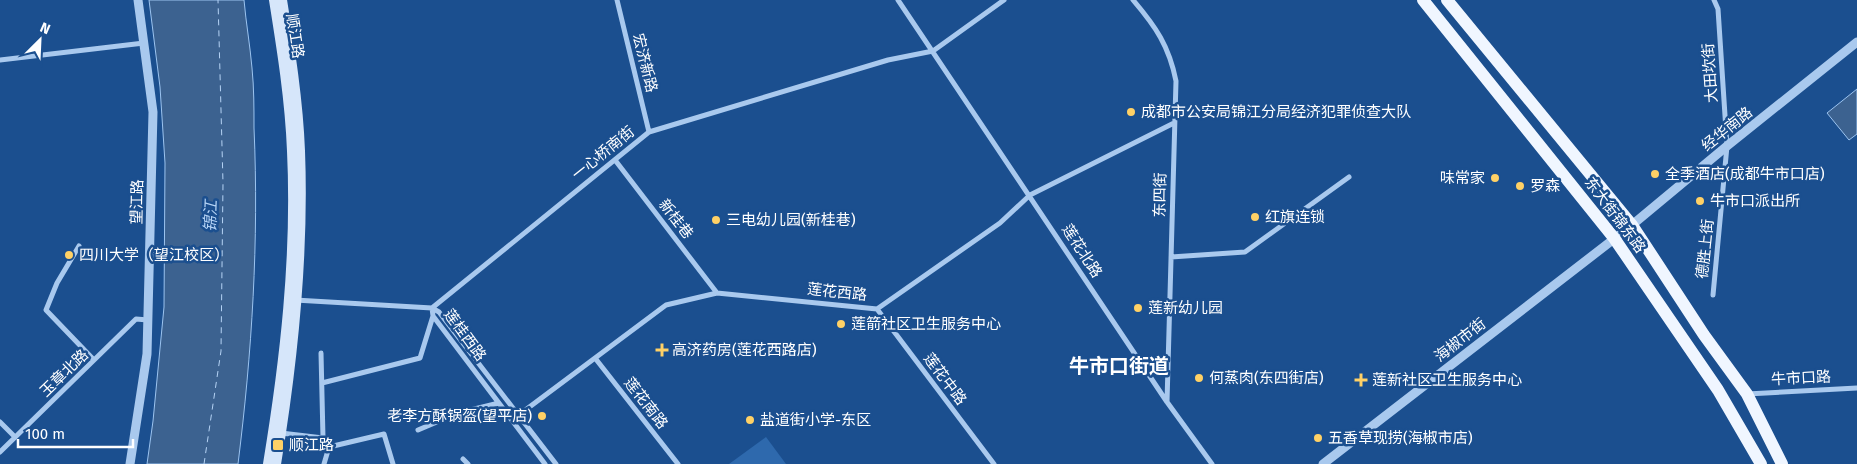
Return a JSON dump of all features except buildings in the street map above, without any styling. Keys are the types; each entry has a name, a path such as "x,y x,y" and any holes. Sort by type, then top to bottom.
{"main road":[{"name":"顺江路","path":"274,0 285,71 294,192 292,351 276,464"},
{"name":"顺江路","path":"268,464 293,299 301,192 300,149 293,70 282,0"},
{"name":"东大街锦东路","path":"1423,0 1614,238 1718,390 1761,464"},
{"name":"东大街锦东路","path":"1447,0 1632,225 1704,335 1746,394 1782,464"}],"street":[{"name":"望江路","path":"130,464 147,354 153,112 138,0"},
{"name":"宏济新路","path":"617,0 649,132"},
{"path":"898,0 933,51"},
{"name":"一心桥南街","path":"432,308 649,132 888,60 933,51 1004,0"},
{"name":"东四街","path":"1133,0 1155,26 1172,62 1176,81 1167,402"},
{"name":"大田坎街","path":"1714,0 1718,9 1727,146"},
{"name":"经华南路","path":"1614,238 1857,42"},
{"path":"0,60 144,43"},
{"name":"莲花北路","path":"933,51 1167,402 1212,464"},
{"name":"莲花西路","path":"512,420 666,305 717,293 877,308 1000,223 1030,195 1174,123"},
{"name":"德胜上街","path":"1713,295 1727,146"},
{"name":"新桂巷","path":"614,160 717,293"},
{"path":"1171,257 1245,252 1349,177"},
{"name":"海椒市街","path":"1323,464 1614,238"},
{"path":"79,246 57,283 46,310 94,360"},
{"path":"293,299 432,308"},
{"name":"莲桂西路","path":"432,308 433,316 545,464"},
{"name":"莲桂西路","path":"432,308 439,312 556,464"},
{"name":"莲花中路","path":"877,308 994,464"},
{"path":"322,383 420,358 433,316"},
{"name":"玉章北路","path":"0,452 136,319 148,320"},
{"path":"321,353 323,438 329,447"},
{"name":"莲花南路","path":"595,358 678,464"},
{"name":"牛市口路","path":"1746,394 1857,388"},
{"path":"418,430 458,413 499,403"},
{"path":"0,422 15,437"},
{"path":"281,433 323,438"},
{"path":"329,447 384,434 394,464"},
{"path":"324,464 329,447"},
{"path":"463,459 468,464"}],"shaded area":[{"path":"766,437 786,464 729,464"}],"water":[{"name":"锦江","path":"149,0 244,0 253,83 256,212 251,338 238,464 147,464 164,307 165,163 160,87"},
{"path":"1857,89 1857,134 1849,140 1827,113"}],"ferry route":[{"path":"204,464 221,351 223,183 218,0"}],"place":[{"name":"成都市公安局锦江分局经济犯罪侦查大队","path":"1131,112"},
{"name":"全季酒店(成都牛市口店)","path":"1655,174"},
{"name":"味常家","path":"1495,178"},
{"name":"罗森","path":"1520,186"},
{"name":"牛市口派出所","path":"1700,201"},
{"name":"红旗连锁","path":"1255,217"},
{"name":"三电幼儿园(新桂巷)","path":"716,220"},
{"name":"四川大学（望江校区）","path":"69,255"},
{"name":"莲新幼儿园","path":"1138,308"},
{"name":"莲箭社区卫生服务中心","path":"841,324"},
{"name":"高济药房(莲花西路店)","path":"662,350"},
{"name":"何蒸肉(东四街店)","path":"1199,378"},
{"name":"莲新社区卫生服务中心","path":"1361,380"},
{"name":"老李方酥锅盔(望平店)","path":"542,416"},
{"name":"盐道街小学-东区","path":"750,420"},
{"name":"五香草现捞(海椒市店)","path":"1318,438"},
{"name":"顺江路","path":"278,445"}],"district":[{"name":"牛市口街道","path":"1119,366"}]}
